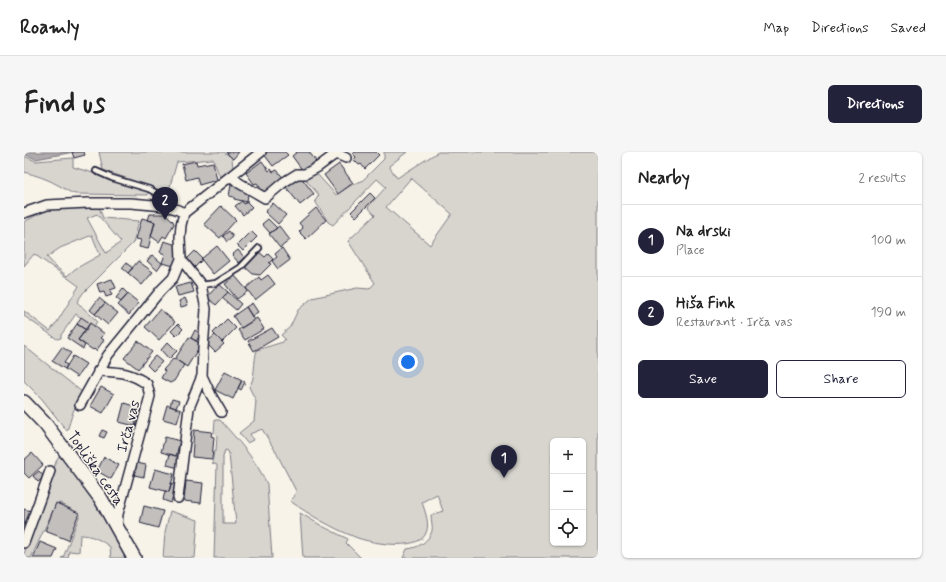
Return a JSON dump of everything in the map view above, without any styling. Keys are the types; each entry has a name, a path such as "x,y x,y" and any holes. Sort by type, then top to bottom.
{"main road":[{"name":"Topliška cesta","path":"24,402 46,425 101,499 134,558"}],"street":[{"path":"80,405 108,355 161,290 173,278 181,259 180,237 184,213 261,152"},
{"path":"231,176 239,183 265,198 284,182 297,174 305,174 312,171 334,155 339,155 346,158"},
{"path":"24,213 47,205 74,203 131,203 176,208 184,213"},
{"path":"178,498 189,408 202,376 206,309 201,285 181,259"},
{"name":"Irča vas","path":"98,371 125,372 141,379 147,384 150,396 118,514 117,526"},
{"path":"202,376 221,412"},
{"path":"24,543 50,471"}],"lane":[{"path":"96,171 112,178 149,189 162,198 164,206"},
{"path":"201,285 216,282 240,268 259,248"}],"shaded area":[{"path":"24,152 74,152 36,159 24,154"},
{"path":"99,152 224,152 232,158 233,169 221,180 213,159 177,162 168,193 103,170"},
{"path":"384,152 407,152 389,166 397,178 438,152 598,152 598,558 403,558 407,549 422,544 430,535 432,531 431,515 443,511 437,494 422,502 427,518 427,531 420,540 412,543 392,544 362,539 330,525 290,501 294,497 296,491 276,452 262,429 250,434 253,440 247,443 239,433 254,421 256,401 249,387 254,375 257,350 283,342 285,339 281,335 290,327 298,310 312,298 357,288 369,289 375,283 348,241 375,215 368,207 386,187 377,179 333,225 328,222 315,201 319,195 305,179 316,173 336,195 353,184 362,181 384,159","holes":["411,178 452,214 430,245 386,207"]},
{"path":"24,156 36,161 73,158 73,167 148,192 148,195 75,194 50,181 24,172"},
{"path":"83,206 99,207 103,218 139,221 133,243 83,293 77,302 97,321 94,327 76,314 61,335 61,338 57,339 24,316 24,311 50,331 79,286 34,254 24,266 24,222 46,210","holes":["97,214 121,242 106,253 87,218","92,235 100,255 75,269 67,276 47,257 60,248"]},
{"path":"24,346 82,392 73,412 67,431 42,399 24,381"},
{"path":"215,420 220,420 252,458 263,475 267,484 272,558 214,558 217,465 212,463 214,451 216,451 217,436 214,433","holes":["225,450 228,451 229,454 236,524 223,524 223,457"]},
{"path":"59,456 87,491 126,558 111,558 110,547 107,544 92,537 80,535 79,552 69,551 68,558 63,558 80,514 60,503 56,504 31,558 24,558 24,554"},
{"path":"170,511 198,520 195,558 163,558 165,532"},
{"path":"300,513 348,539 346,543 361,558 303,558"}],"building":[{"path":"72,152 84,152 85,155 74,158"},
{"path":"226,152 239,152 233,159"},
{"path":"285,152 288,155 273,166 263,153"},
{"path":"297,152 309,152 316,161 303,171 292,156"},
{"path":"355,152 376,152 379,155 365,169 361,164 359,165 354,160 356,157 353,154"},
{"path":"196,161 197,165 213,162 217,180 199,185 197,177 186,180 182,164"},
{"path":"262,161 269,171 271,169 273,172 277,170 284,179 264,193 257,183 254,184 246,173"},
{"path":"339,164 353,183 338,194 324,175"},
{"path":"300,176 314,194 300,205 286,187"},
{"path":"231,185 244,187 248,193 247,202 234,199 234,197 229,196"},
{"path":"370,193 375,198 356,217 351,212"},
{"path":"242,201 244,204 247,202 252,207 243,215 235,206"},
{"path":"273,203 286,215 278,224 265,212"},
{"path":"221,206 236,220 220,238 204,224"},
{"path":"316,208 326,220 306,239 299,232 303,228 299,223"},
{"path":"150,214 166,214 174,224 166,238 163,236 159,242 151,236 155,222 148,220"},
{"path":"142,218 155,222 148,249 139,247 141,240 136,239"},
{"path":"268,219 277,228 270,233 262,224"},
{"path":"279,226 290,240 280,248 269,234"},
{"path":"229,231 233,237 227,242 223,236"},
{"path":"251,231 257,237 243,251 237,245"},
{"path":"164,241 180,246 174,266 162,263 165,254 160,252"},
{"path":"217,246 229,261 213,274 201,259"},
{"path":"282,248 290,260 278,269 272,261 277,257 275,254"},
{"path":"238,250 245,258 239,263 232,255"},
{"path":"195,251 202,258 202,260 195,267 187,259"},
{"path":"258,251 265,257 268,254 273,259 269,263 271,264 260,275 253,274 244,266"},
{"path":"152,255 162,263 157,270 147,261"},
{"path":"138,261 153,272 142,285 128,273"},
{"path":"126,263 133,268 128,273 122,268"},
{"path":"268,275 275,284 255,300 246,288 259,277 261,280"},
{"path":"235,276 248,291 237,299 225,284"},
{"path":"112,279 116,288 110,290 112,295 106,297 104,292 100,293 97,284"},
{"path":"191,283 194,292 178,296 175,287"},
{"path":"219,284 228,292 216,305 207,297"},
{"path":"123,289 128,294 121,302 116,298"},
{"path":"228,292 241,304 236,310 222,298"},
{"path":"128,294 139,303 129,315 118,305"},
{"path":"99,298 105,303 95,314 90,310"},
{"path":"185,298 188,305 181,307 179,301"},
{"path":"105,303 118,313 108,325 95,314"},
{"path":"252,303 258,312 252,316 246,307"},
{"path":"246,307 254,320 241,328 233,316"},
{"path":"160,309 175,322 159,340 145,327"},
{"path":"81,317 90,323 86,330 77,324"},
{"path":"257,318 264,329 245,340 238,330"},
{"path":"227,319 236,328 222,342 213,333"},
{"path":"90,323 105,334 101,338 104,340 96,351 78,340"},
{"path":"77,324 86,330 78,340 85,345 83,349 67,338"},
{"path":"178,324 183,329 176,336 171,331"},
{"path":"272,328 278,337 254,351 248,341"},
{"path":"195,330 201,334 196,341 191,338"},
{"path":"215,335 224,344 215,352 206,343"},
{"path":"189,337 201,344 187,367 175,359"},
{"path":"138,341 152,352 138,369 124,358"},
{"path":"168,342 177,351 169,359 161,350"},
{"path":"62,347 71,353 64,363 67,365 65,369 52,361"},
{"path":"73,356 86,364 77,377 65,369"},
{"path":"155,356 162,362 153,371 147,365"},
{"path":"174,358 184,365 174,381 170,383 161,378 165,371 163,370"},
{"path":"225,371 242,380 233,399 215,390"},
{"path":"242,380 245,382 241,390 238,388"},
{"path":"101,387 114,394 103,413 90,406"},
{"path":"172,399 179,401 176,408 170,406"},
{"path":"124,403 140,408 135,426 119,422"},
{"path":"167,405 181,410 177,423 163,419"},
{"path":"102,430 107,432 104,438 99,436"},
{"path":"194,430 212,432 211,436 214,437 212,459 192,457"},
{"path":"165,437 180,441 176,456 161,452"},
{"path":"32,453 43,465 29,478 24,473 24,460"},
{"path":"170,454 182,458 179,468 167,465"},
{"path":"104,457 119,465 111,479 97,471"},
{"path":"137,463 146,465 144,477 134,475"},
{"path":"155,469 174,474 169,492 150,487"},
{"path":"39,471 44,477 38,482 33,476"},
{"path":"186,481 203,483 201,503 184,501"},
{"path":"171,483 176,484 171,503 163,500 165,491 169,492"},
{"path":"56,503 79,513 68,540 45,531"},
{"path":"144,506 163,511 158,528 140,523"},
{"path":"24,509 31,511 25,529 24,529"},
{"path":"40,542 57,549 53,558 33,558"}],"place":[{"name":"Hiša Fink","path":"165,220"},
{"name":"Na drski","path":"504,478"}]}
